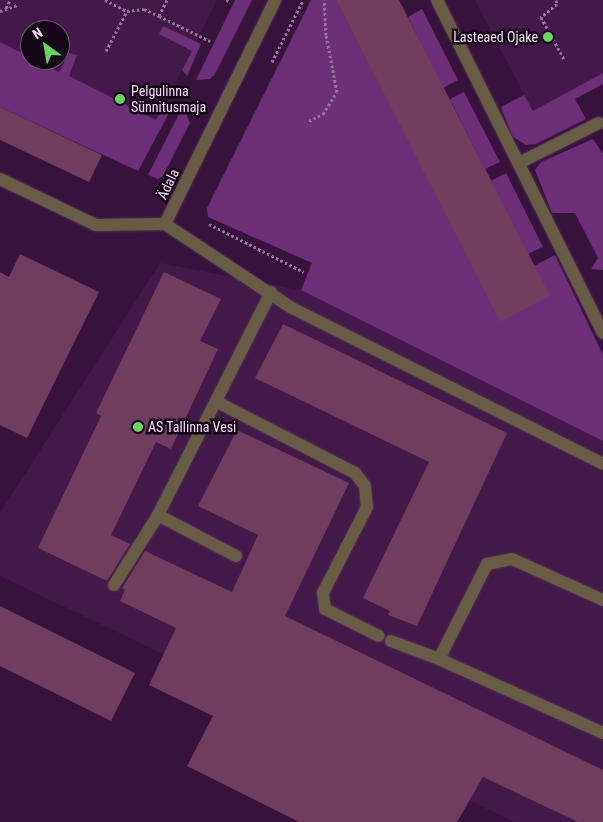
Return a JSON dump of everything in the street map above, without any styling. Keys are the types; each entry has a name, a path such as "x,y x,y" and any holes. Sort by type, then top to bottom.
{"street":[{"name":"Ädala","path":"165,224 275,0"},
{"path":"437,0 603,333"},
{"path":"519,163 602,125"},
{"path":"0,180 96,225 165,224 271,292 292,308 603,464"},
{"path":"114,584 158,515 217,402 271,292"},
{"path":"217,402 355,473 365,486 367,507 323,593 325,609 379,636"},
{"path":"158,515 236,556"},
{"path":"439,659 487,564 512,559 603,600"},
{"path":"391,641 439,659 603,733"}],"path":[{"path":"6,9 10,0"},
{"path":"105,0 127,11 144,9 210,41"},
{"path":"159,16 167,0"},
{"path":"268,70 303,0"},
{"path":"309,121 323,114 337,92 326,35 324,0"},
{"path":"556,0 557,4 541,18 565,62"},
{"path":"0,11 17,5"},
{"path":"106,51 127,11"},
{"path":"202,220 304,272"}],"shaded area":[{"name":"Pelgulinna Sünnitusmaja","path":"0,0 217,0 148,138 0,60"},
{"path":"235,0 252,0 215,74 210,79 196,80"},
{"path":"311,0 336,0 500,321 549,296 534,266 555,255 603,355 603,441 301,290 312,263 208,217 207,208"},
{"name":"Lasteaed Ojake","path":"475,0 603,0 603,73 533,112"},
{"path":"422,9 458,80 443,88 408,17"},
{"path":"163,26 201,44 187,76 182,70 192,51 159,34"},
{"path":"0,42 20,52 20,70 54,70 59,72 60,70 70,70 70,53 77,55 69,76 156,120 166,101 175,102 138,171 0,107"},
{"path":"603,73 603,84 575,99 586,119 536,144 526,145 512,136 501,107 524,95 533,111"},
{"path":"464,92 500,162 485,169 450,99"},
{"path":"183,106 190,123 163,176 158,179 148,175"},
{"path":"593,139 603,154 603,270 591,269 598,258 575,213 552,213 535,170 541,162"},
{"path":"506,173 543,247 528,254 491,181"},
{"path":"160,263 301,290 603,435 603,822 514,822 0,576 0,513"}],"building":[{"path":"336,0 399,0 550,296 500,322"},
{"path":"0,107 102,155 89,182 0,140"},
{"path":"20,254 99,292 27,438 0,425 0,272 9,277"},
{"name":"AS Tallinna Vesi","path":"164,272 221,299 200,341 218,349 171,449 156,442 111,535 130,544 107,581 38,548 101,416 96,413"},
{"path":"283,324 507,433 417,626 388,615 390,611 363,598 429,462 255,378"},
{"path":"237,430 349,483 285,616 603,770 603,822 578,822 483,777 457,822 299,822 187,766 213,716 149,685 176,628 120,601 125,590 122,588 145,551 232,592 258,535 198,506"},
{"path":"0,606 135,673 111,721 0,666"}],"place":[{"name":"Lasteaed Ojake","path":"548,37"},
{"name":"Pelgulinna Sünnitusmaja","path":"120,99"},
{"name":"AS Tallinna Vesi","path":"138,427"}]}
